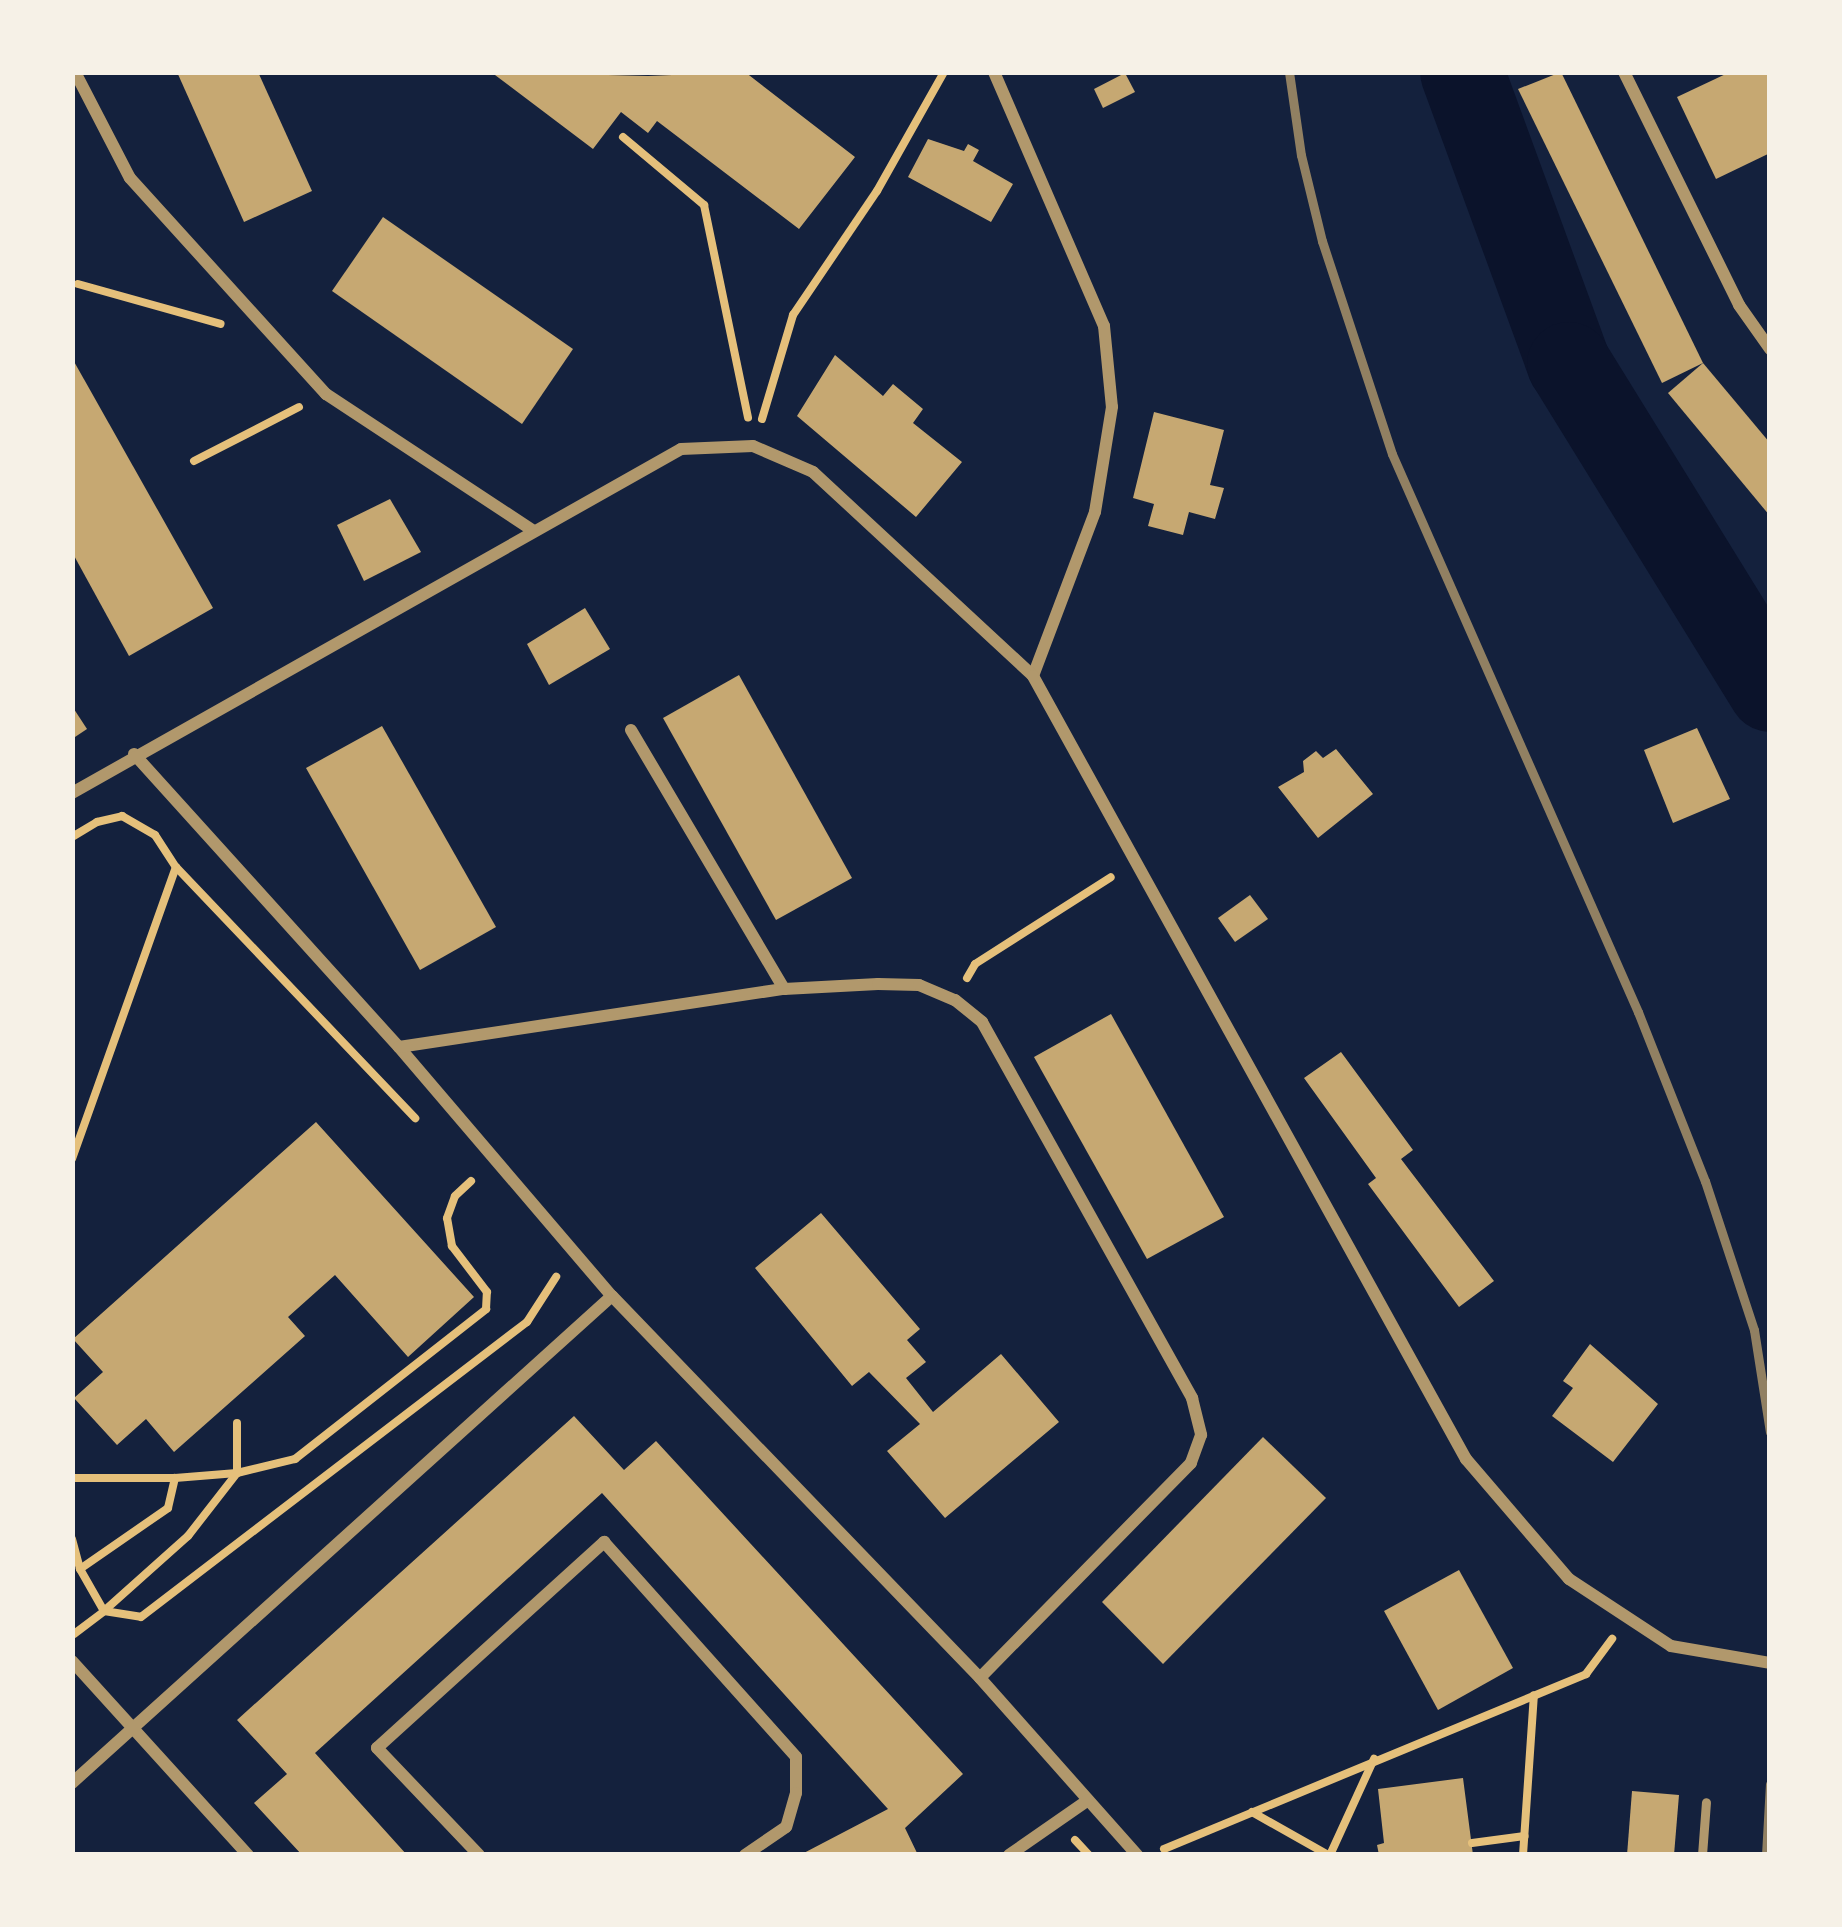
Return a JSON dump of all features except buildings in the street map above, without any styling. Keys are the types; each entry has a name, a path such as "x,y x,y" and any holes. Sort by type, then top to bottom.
{"street":[{"path":"75,72 130,178 326,394 532,530"},
{"path":"994,72 1104,326 1112,407 1095,512 1033,676"},
{"path":"1624,72 1739,305 1770,350"},
{"path":"72,793 681,449 753,446 813,472 1033,676 1466,1459 1569,1579 1671,1646 1770,1663"},
{"path":"632,730 784,989"},
{"path":"134,754 399,1047 612,1296 980,1678 1137,1855"},
{"path":"399,1047 784,989 919,985 955,1000 982,1022 1192,1398 1202,1435 1191,1462 980,1678"},
{"path":"72,1783 612,1296"},
{"path":"479,1855 377,1748 604,1542 796,1757 796,1793 786,1828 746,1855"},
{"path":"72,1661 248,1855"},
{"path":"1009,1855 1088,1800"}],"lane":[{"path":"1702,1855 1706,1802"}],"path":[{"path":"753,446 793,315 878,191 944,72"},
{"path":"623,137 704,205 753,446"},
{"path":"78,284 277,340"},
{"path":"194,461 326,394"},
{"path":"72,837 97,822 122,816 155,835 176,867 429,1134"},
{"path":"955,1000 975,964 1136,861"},
{"path":"72,1159 176,867"},
{"path":"457,1165 485,1197"},
{"path":"72,1478 237,1473 295,1459 486,1309 487,1292 452,1246 447,1218 454,1196 471,1181"},
{"path":"104,1611 141,1617 527,1322 557,1279 543,1262"},
{"path":"72,1636 188,1536 237,1473 237,1423"},
{"path":"80,1569 168,1508 175,1478"},
{"path":"72,1539 80,1569 104,1611"},
{"path":"1151,1855 1172,1851 1375,1757 1586,1674 1611,1640"},
{"path":"1523,1855 1534,1695"},
{"path":"1251,1812 1329,1855 1375,1757"},
{"path":"1472,1843 1525,1836"}],"waterway":[{"path":"1462,72 1569,364 1770,690"}],"railway":[{"path":"1289,72 1301,155 1322,241 1392,454 1638,1012 1705,1181 1754,1330 1770,1432"},
{"path":"1766,1855 1770,1784"}]}
